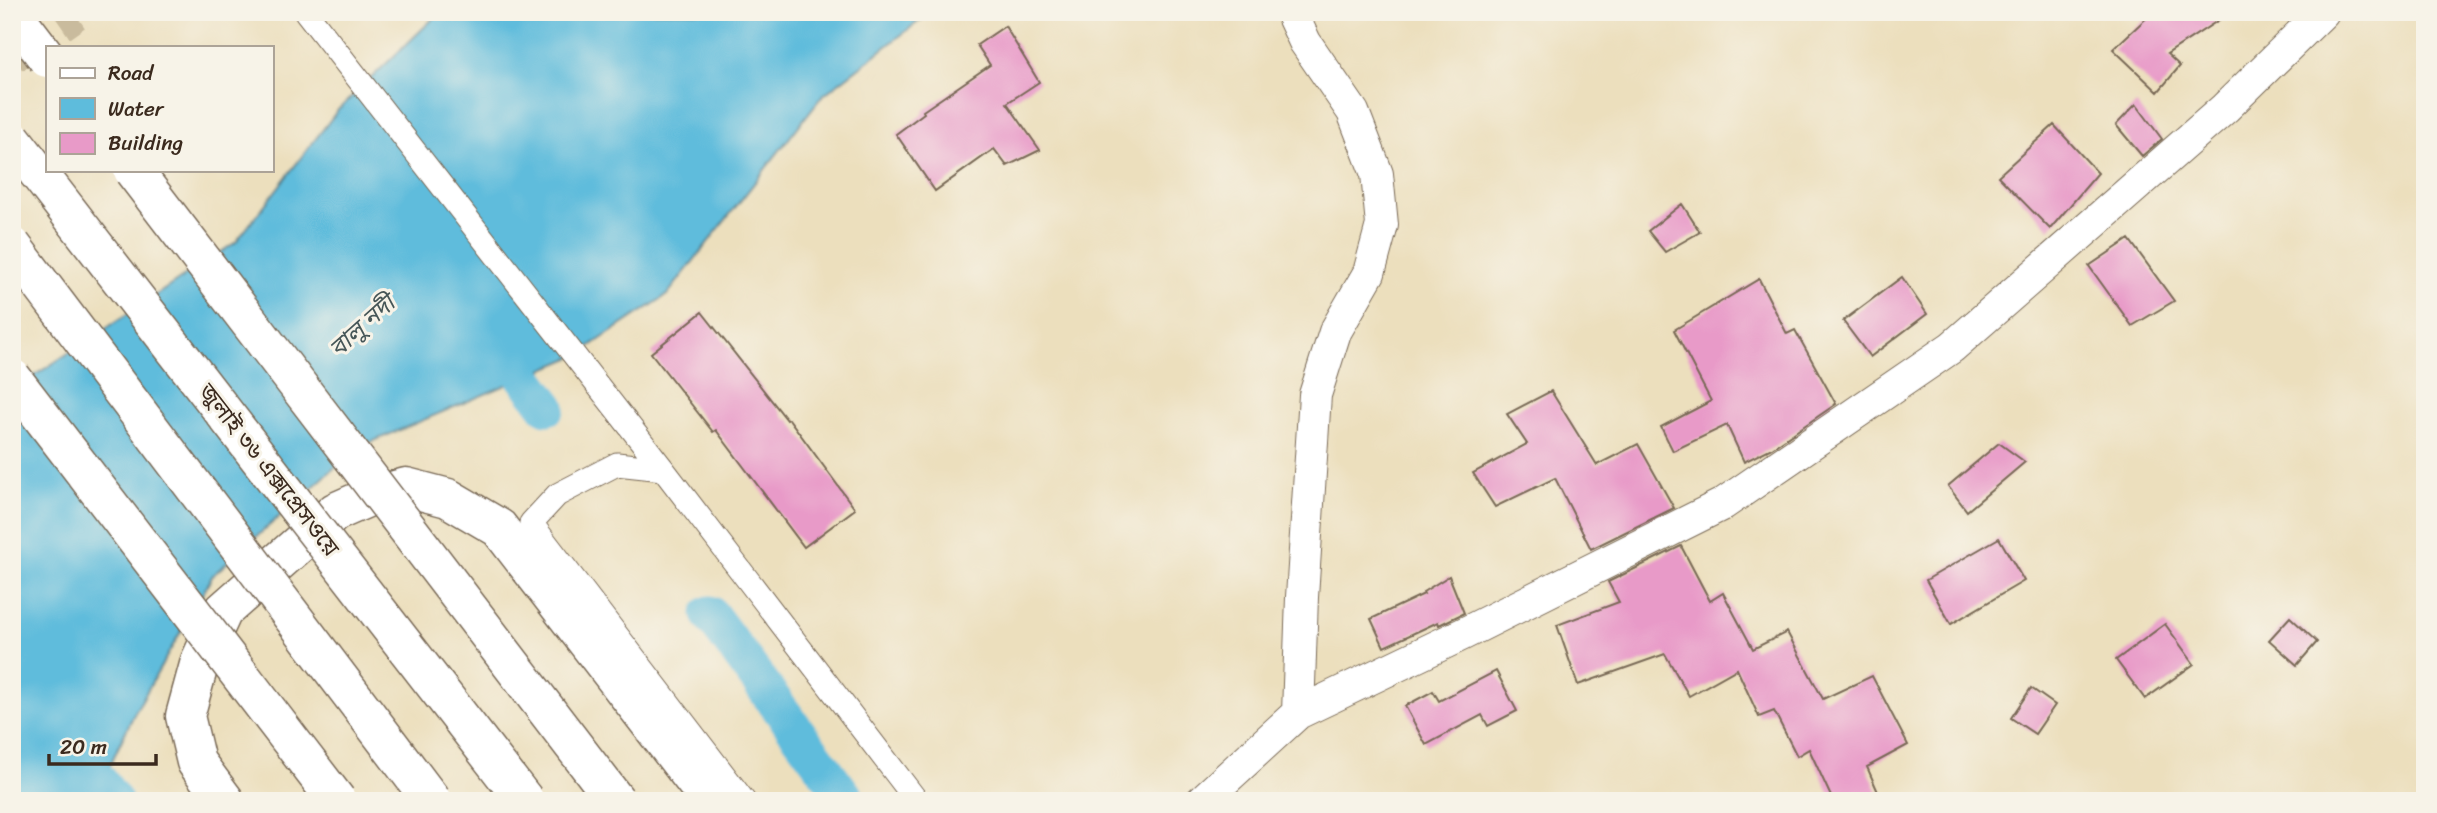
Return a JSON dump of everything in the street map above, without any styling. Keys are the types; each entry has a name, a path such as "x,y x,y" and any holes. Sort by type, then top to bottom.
{"main road":[{"path":"12,12 46,57"},
{"name":"জুলাই ৩৬ এক্সপ্রেসওয়ে","path":"12,139 525,801"},
{"path":"135,172 616,801"},
{"path":"12,246 432,801"},
{"path":"12,378 337,801"},
{"path":"225,801 196,762 185,716 200,661 223,611 335,513 369,497 406,487 448,498 499,528 710,801"}],"street":[{"path":"306,12 658,463 917,801"},
{"path":"1291,12 1305,43 1353,112 1377,174 1382,225 1369,272 1335,332 1315,395 1302,597 1298,713"},
{"path":"1202,801 1298,713 1475,628 1734,496 1951,347 2225,108 2323,12"},
{"path":"658,463 617,464 557,495 531,523 744,801"}],"water":[{"name":"বালু নদী","path":"440,12 931,12 822,96 667,295 575,356 357,448 213,575 134,714 93,801 12,801 12,394 19,386 236,242 338,110"}],"building":[{"path":"2153,12 2231,12 2167,54 2180,66 2158,92 2113,49"},
{"path":"1005,26 1039,82 1007,103 1040,150 1007,166 994,149 935,191 896,134 924,113 923,111 990,65 977,45"},
{"path":"2136,104 2162,139 2142,156 2116,125"},
{"path":"2054,125 2098,173 2050,229 1998,176"},
{"path":"1682,204 1700,232 1665,252 1648,231"},
{"path":"2129,239 2174,301 2132,326 2089,266"},
{"path":"1902,277 1927,314 1870,357 1843,321"},
{"path":"1759,279 1787,334 1795,330 1836,404 1772,448 1744,462 1727,425 1673,451 1661,427 1711,401 1674,330"},
{"path":"702,312 787,420 789,419 855,509 804,547 716,430 713,432 651,353"},
{"path":"1551,391 1597,465 1638,444 1674,508 1591,549 1555,478 1495,507 1473,473 1527,444 1507,414"},
{"path":"1999,443 2025,462 1967,511 1948,486"},
{"path":"1999,538 2024,581 1951,624 1926,580"},
{"path":"1681,546 1710,601 1723,593 1753,649 1787,632 1823,699 1872,676 1908,745 1867,767 1882,801 1833,801 1809,749 1797,756 1774,711 1759,717 1737,669 1689,696 1665,654 1578,685 1557,625 1619,602 1608,582"},
{"path":"1449,576 1464,613 1384,647 1371,619 1424,594 1423,592"},
{"path":"2290,617 2317,642 2297,665 2269,640"},
{"path":"2165,624 2194,664 2145,699 2116,660"},
{"path":"1496,671 1517,711 1488,726 1482,715 1426,745 1405,706 1433,691 1439,701"},
{"path":"2031,688 2055,705 2035,734 2011,718"}],"waterway":[{"path":"495,338 547,407"},
{"path":"710,614 848,801"},
{"path":"12,665 114,801"}],"tunnel":[{"path":"12,55 74,12"}]}
